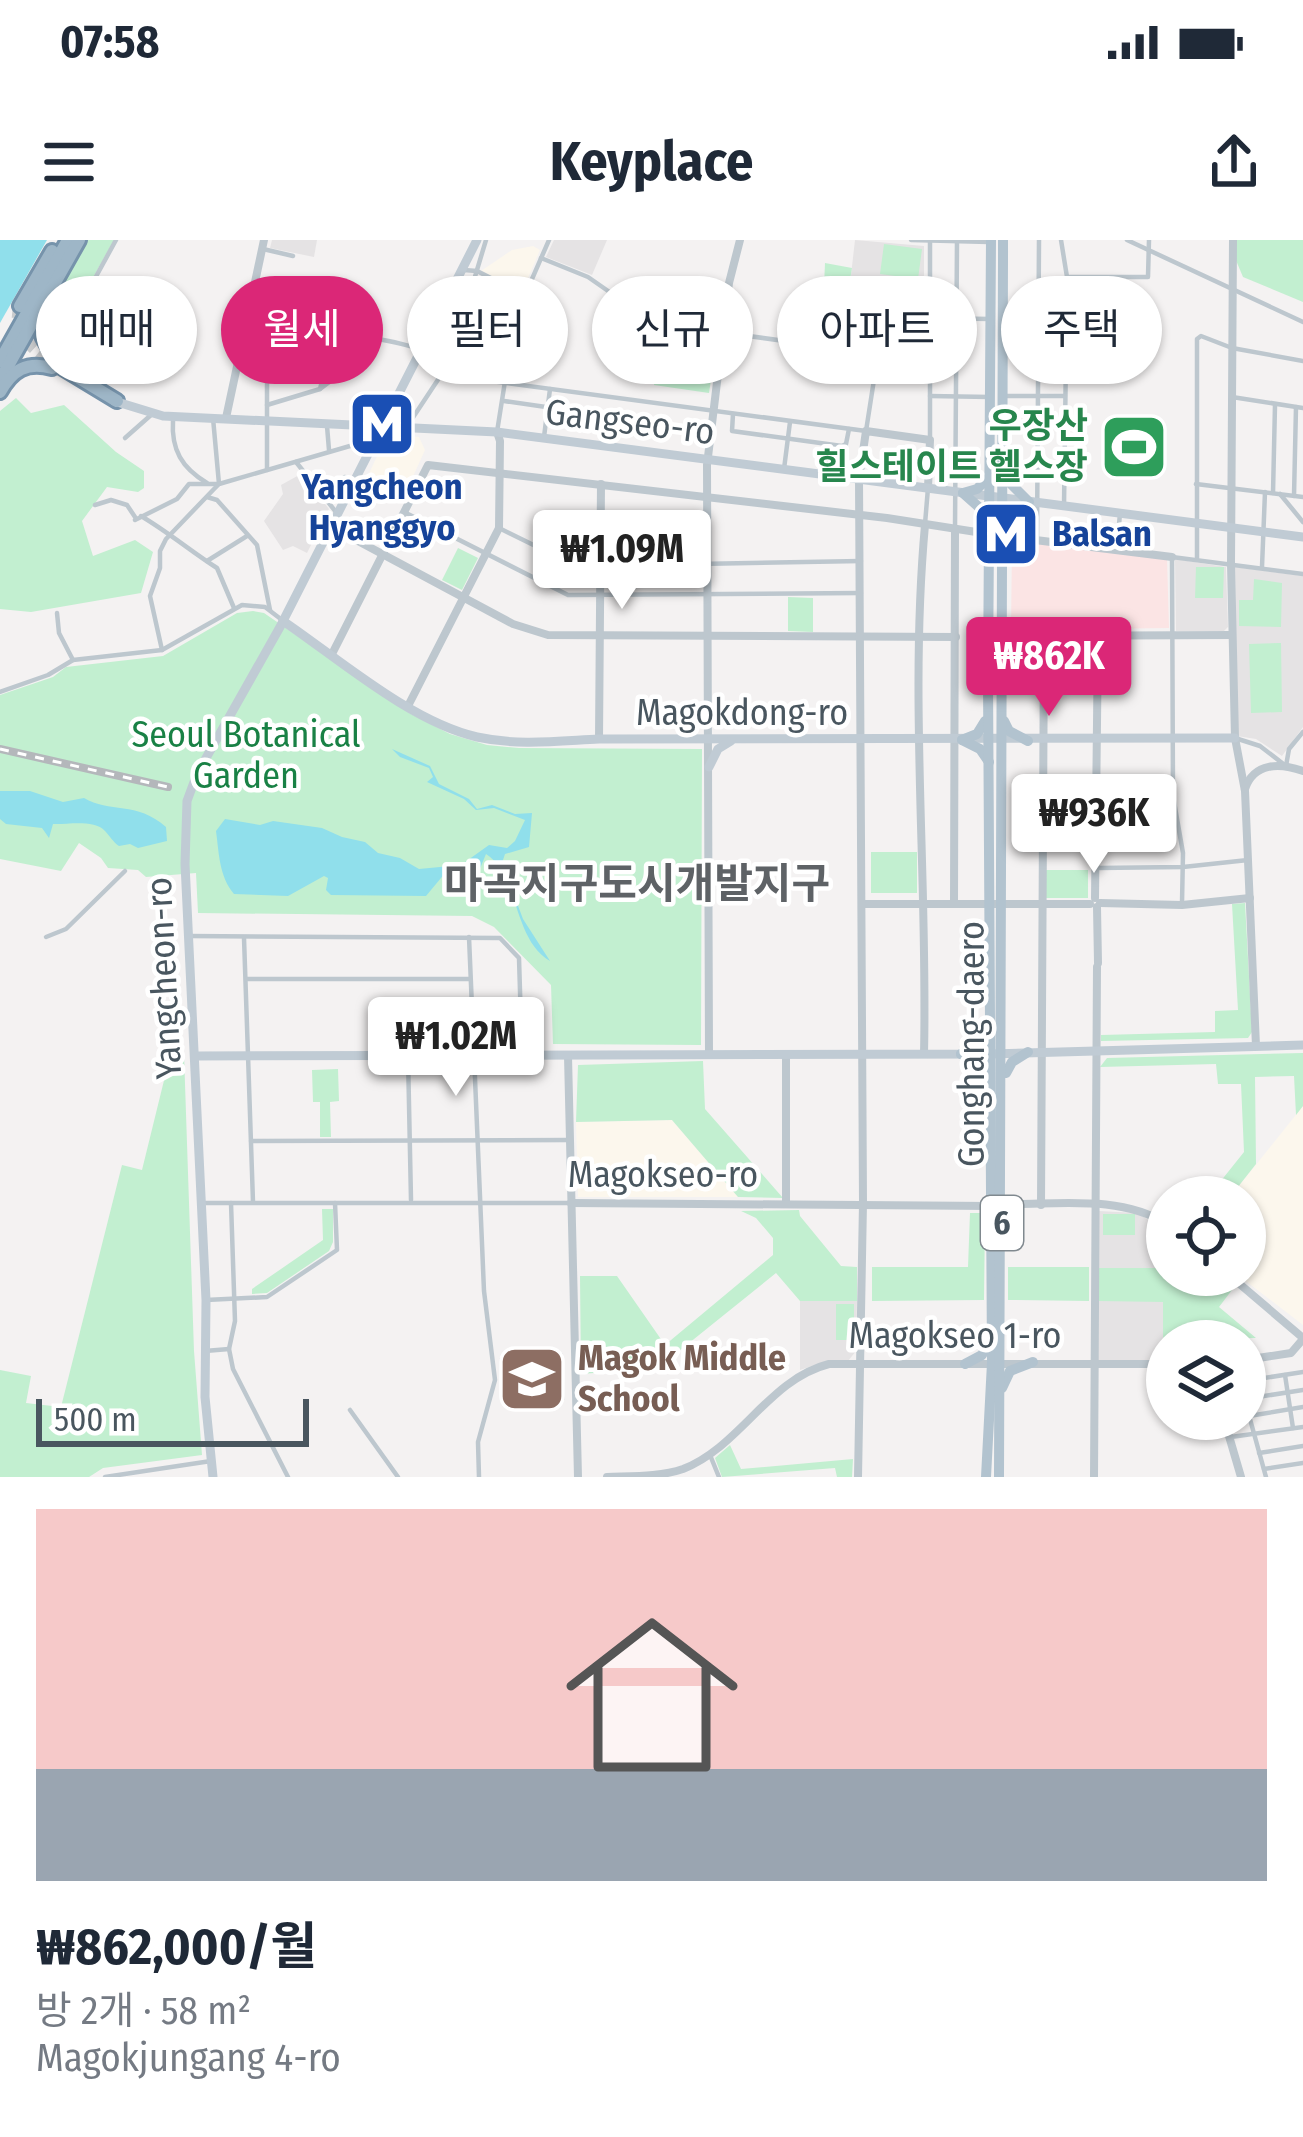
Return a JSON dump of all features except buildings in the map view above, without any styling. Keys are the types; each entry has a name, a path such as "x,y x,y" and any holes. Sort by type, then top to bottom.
{"highway":[{"path":"20,306 63,240"},
{"path":"0,361 63,240"},
{"path":"0,380 79,240"},
{"path":"60,276 61,272"},
{"path":"0,392 21,368 36,365"},
{"path":"89,384 118,401"}],"main road":[{"name":"Yangcheon-ro","path":"458,276 476,240"},
{"name":"Gonghang-daero","path":"995,241 1001,308 997,396"},
{"name":"Gonghang-daero","path":"995,241 997,1081 991,1333 999,1396 999,1477"},
{"name":"Yangcheon-ro","path":"213,1477 189,936 185,819 189,793 283,621 407,376"},
{"name":"Gangseo-ro","path":"118,401 151,415 496,432 1303,537"},
{"path":"999,470 1033,502 996,518 960,492 982,486 999,470"},
{"name":"Gonghang-daero","path":"995,535 1000,636 995,714"},
{"name":"Magokdong-ro","path":"283,621 408,706 471,736 520,743 1235,738"},
{"path":"959,741 982,729 995,714 1009,731 1028,741"},
{"path":"709,767 715,753 731,741"},
{"path":"959,741 980,749 996,763 1028,741"},
{"path":"961,1054 996,1027 1028,1052"},
{"path":"195,1057 996,1054 1303,1045"},
{"path":"961,1054 982,1064 997,1081 1012,1062 1028,1052"},
{"name":"Gonghang-daero","path":"986,1477 989,1384 1002,1342 996,1205"},
{"path":"964,1364 982,1354 991,1333"},
{"path":"1002,1342 1012,1358 1034,1362"},
{"path":"999,1396 1010,1371 1034,1362"},
{"path":"964,1364 979,1368 989,1384"}],"street":[{"path":"96,276 116,240"},
{"path":"475,276 487,240"},
{"path":"533,276 549,240"},
{"path":"731,276 740,240"},
{"path":"911,240 995,241"},
{"path":"1038,276 1039,240"},
{"path":"1061,240 1067,276"},
{"path":"1127,240 1303,322"},
{"path":"1148,276 1149,240"},
{"path":"1232,240 1235,738 1245,791 1256,1046"},
{"path":"930,241 930,276"},
{"path":"957,241 957,276"},
{"path":"257,276 263,244 293,256"},
{"path":"541,258 592,280"},
{"path":"462,269 487,276"},
{"path":"977,319 992,319"},
{"path":"1196,560 1197,339 1208,337 1232,348 1303,361"},
{"path":"226,418 234,384"},
{"path":"267,470 268,384"},
{"path":"320,389 321,384"},
{"path":"268,405 327,384"},
{"path":"408,425 436,384"},
{"path":"408,706 499,528 500,441 496,432 506,384"},
{"path":"513,384 930,440"},
{"path":"709,1054 706,497 716,384"},
{"path":"858,1477 863,1203 860,479 873,384"},
{"path":"924,1054 926,904 918,636 930,384"},
{"path":"955,903 957,384"},
{"path":"1036,539 1038,384"},
{"path":"1064,506 1065,384"},
{"path":"544,438 550,389"},
{"path":"930,396 1065,396"},
{"path":"1196,484 1299,496 1299,408 1232,397"},
{"path":"504,401 548,407"},
{"path":"1262,567 1263,532 1273,493 1275,405"},
{"path":"733,413 731,430 844,446 849,429"},
{"path":"125,438 151,415"},
{"path":"173,416 172,440 186,470 207,483"},
{"path":"162,650 150,596 160,568 160,551 219,484 213,418"},
{"path":"784,470 790,421"},
{"path":"326,423 329,450"},
{"path":"137,518 177,499 189,484 219,484 374,439"},
{"path":"296,463 336,512"},
{"path":"332,654 428,465 860,515 1303,574"},
{"path":"999,470 1064,467"},
{"path":"320,493 345,477 353,481"},
{"path":"599,739 601,484"},
{"path":"1273,493 1303,522"},
{"path":"207,497 217,500 257,544 270,610"},
{"path":"94,505 111,500 127,505 137,518 171,534 217,568 234,608"},
{"path":"405,512 568,595 861,593"},
{"path":"1117,550 1120,513"},
{"path":"329,526 532,631 600,637 956,638"},
{"path":"499,528 577,564 861,561"},
{"path":"206,562 247,536"},
{"path":"1172,556 1173,796 1183,867 1182,905"},
{"path":"0,692 48,675 73,660 162,650 242,605 270,610 283,621"},
{"path":"57,614 59,633 73,660"},
{"path":"1042,1204 1044,635"},
{"path":"1000,636 1232,635"},
{"path":"1094,1477 1098,636"},
{"path":"1286,766 1303,732"},
{"path":"1235,738 1261,746 1286,766 1303,771"},
{"path":"1289,752 1303,753"},
{"path":"1245,791 1251,774 1286,766"},
{"path":"1097,868 1248,860"},
{"path":"46,937 67,928 125,871"},
{"path":"862,904 1182,905 1250,898"},
{"path":"244,935 253,1202"},
{"path":"189,936 500,938 519,958 522,1056"},
{"path":"470,937 483,1262 494,1358 493,1395 478,1442 479,1477"},
{"path":"246,979 471,979"},
{"path":"786,1054 786,1202"},
{"path":"408,1056 411,1202"},
{"path":"568,1056 578,1477"},
{"path":"251,1142 570,1139"},
{"path":"231,1202 235,1321 229,1349 235,1375 288,1477"},
{"name":"Magokseo-ro","path":"202,1203 1042,1204 1132,1207 1146,1214"},
{"path":"206,1300 267,1297 337,1250 335,1203"},
{"path":"1253,1296 1303,1339 1291,1353 1266,1357"},
{"path":"205,1352 229,1349"},
{"path":"1291,1353 1303,1363"},
{"name":"Magokseo 1-ro","path":"608,1477 670,1473 710,1455 808,1370 830,1364 1146,1363"},
{"path":"1266,1378 1303,1372"},
{"path":"1285,1376 1293,1429"},
{"path":"1266,1396 1303,1390"},
{"path":"1266,1413 1303,1407"},
{"path":"350,1410 398,1477"},
{"path":"1266,1432 1303,1427"},
{"path":"1231,1440 1241,1477"},
{"path":"1256,1440 1265,1473 1303,1463"},
{"path":"1259,1453 1303,1446"},
{"path":"710,1455 719,1477"},
{"path":"105,1477 212,1461"}],"shaded area":[{"path":"272,240 317,240 314,257 270,248"},
{"path":"554,240 607,240 592,275 546,257"},
{"path":"855,240 924,246 924,276 851,276"},
{"path":"533,246 540,250 529,276 491,276 481,271 512,250"},
{"path":"387,435 419,437 425,450 401,503 364,484"},
{"path":"301,474 329,509 307,553 293,546 283,550 264,521 283,494 281,485"},
{"path":"1012,541 1167,558 1169,628 1011,630"},
{"path":"1175,559 1226,567 1228,627 1224,631 1176,631"},
{"path":"1235,567 1303,576 1303,727 1282,756 1256,739 1237,736"},
{"path":"1303,1106 1303,1325 1265,1296 1266,1176 1247,1176"},
{"path":"672,1120 738,1197 578,1197 576,1122"},
{"path":"1099,1211 1137,1213 1146,1218 1146,1268 1099,1268"},
{"path":"800,1301 857,1301 856,1351 848,1361 827,1361 800,1370"},
{"path":"1099,1301 1163,1301 1163,1320 1146,1320 1146,1360 1098,1360"},
{"name":"Magok Middle School","path":"563,1353 565,1400 501,1403 499,1358"}],"green space":[{"path":"87,240 114,240 94,276 67,276"},
{"path":"1235,240 1303,240 1303,302 1243,277 1235,258"},
{"path":"884,244 922,249 918,276 880,274"},
{"path":"825,263 852,268 851,276 824,276"},
{"path":"654,384 710,384 709,393"},
{"path":"16,398 31,413 64,405 144,471 144,488 138,492 107,487 82,521 93,556 135,540 153,552 141,593 31,612 0,609 0,411"},
{"path":"458,548 478,558 462,590 442,580"},
{"path":"1196,567 1224,567 1223,598 1195,598"},
{"path":"1254,579 1282,583 1281,627 1239,626 1239,600 1253,600"},
{"path":"788,597 813,598 813,632 788,631"},
{"name":"Seoul Botanical Garden","path":"237,613 264,613 411,714 450,734 519,748 702,749 701,1045 553,1044 551,985 494,927 472,916 198,913 196,873 146,877 138,870 108,868 79,843 61,871 0,859 0,695 53,677 66,667 163,656"},
{"path":"1281,643 1282,712 1251,713 1249,644"},
{"path":"871,852 917,852 917,893 871,893"},
{"path":"1044,870 1088,870 1088,898 1044,898"},
{"path":"1245,903 1252,1032 1248,1038 1101,1041 1101,1035 1215,1032 1215,1011 1238,1010 1232,904"},
{"path":"1303,1053 1303,1106 1296,1115 1294,1076 1255,1077 1256,1164 1247,1176 1225,1176 1244,1152 1241,1084 1218,1084 1216,1064 1100,1067 1107,1058"},
{"path":"184,1054 202,1455 103,1468 89,1477 0,1477 0,1370 31,1376 26,1403 61,1407 122,1165 142,1170 170,1056"},
{"path":"703,1061 705,1109 783,1198 738,1197 672,1120 576,1122 578,1065"},
{"path":"338,1069 339,1101 330,1102 331,1137 320,1137 320,1102 313,1102 312,1070"},
{"path":"322,1209 333,1209 329,1251 267,1293 252,1294 252,1289 323,1240"},
{"path":"799,1210 841,1266 857,1267 857,1301 800,1301 776,1273 658,1368 581,1374 580,1276 617,1276 665,1345 773,1255 773,1238 756,1218 741,1211"},
{"path":"970,1213 985,1218 984,1300 872,1301 872,1267 968,1267"},
{"path":"1103,1214 1135,1214 1135,1235 1103,1235"},
{"path":"1008,1267 1089,1267 1089,1301 1008,1300"},
{"path":"1099,1268 1146,1268 1146,1296 1227,1296 1219,1307 1235,1320 1163,1320 1163,1302 1099,1301"},
{"path":"836,1304 854,1304 854,1340 836,1340"},
{"path":"562,1356 563,1396 545,1396 543,1357"},
{"path":"730,1445 741,1469 853,1459 852,1477 837,1477 835,1468 722,1477 715,1458"}],"water":[{"path":"0,240 47,240 0,323"},
{"path":"392,749 430,766 439,784 469,799 477,809 492,805 515,814 532,813 529,847 505,854 502,863 523,919 550,961 529,938 505,877 486,854 479,871 446,872 426,896 331,895 324,876 288,896 234,894 218,848 216,831 225,819 322,828 365,842 378,853 419,869 461,865 489,845 507,848 515,841 525,820 494,808 476,810 427,782 433,777 429,768"},
{"path":"0,791 30,791 63,802 84,798 134,810 166,827 167,841 138,848 119,846 100,827 80,823 53,824 49,838 42,828 6,824 0,819"}],"tunnel":[{"path":"20,306 20,331 36,350"}],"railway":[{"path":"0,749 168,787"}],"place":[{"name":"Yangcheon Hyanggyo","path":"382,424"},
{"name":"우장산 힐스테이트 헬스장","path":"1134,447"},
{"name":"Balsan","path":"1006,534"},
{"name":"Magok Middle School","path":"532,1379"}],"district":[{"name":"마곡지구도시개발지구","path":"637,884"}]}
